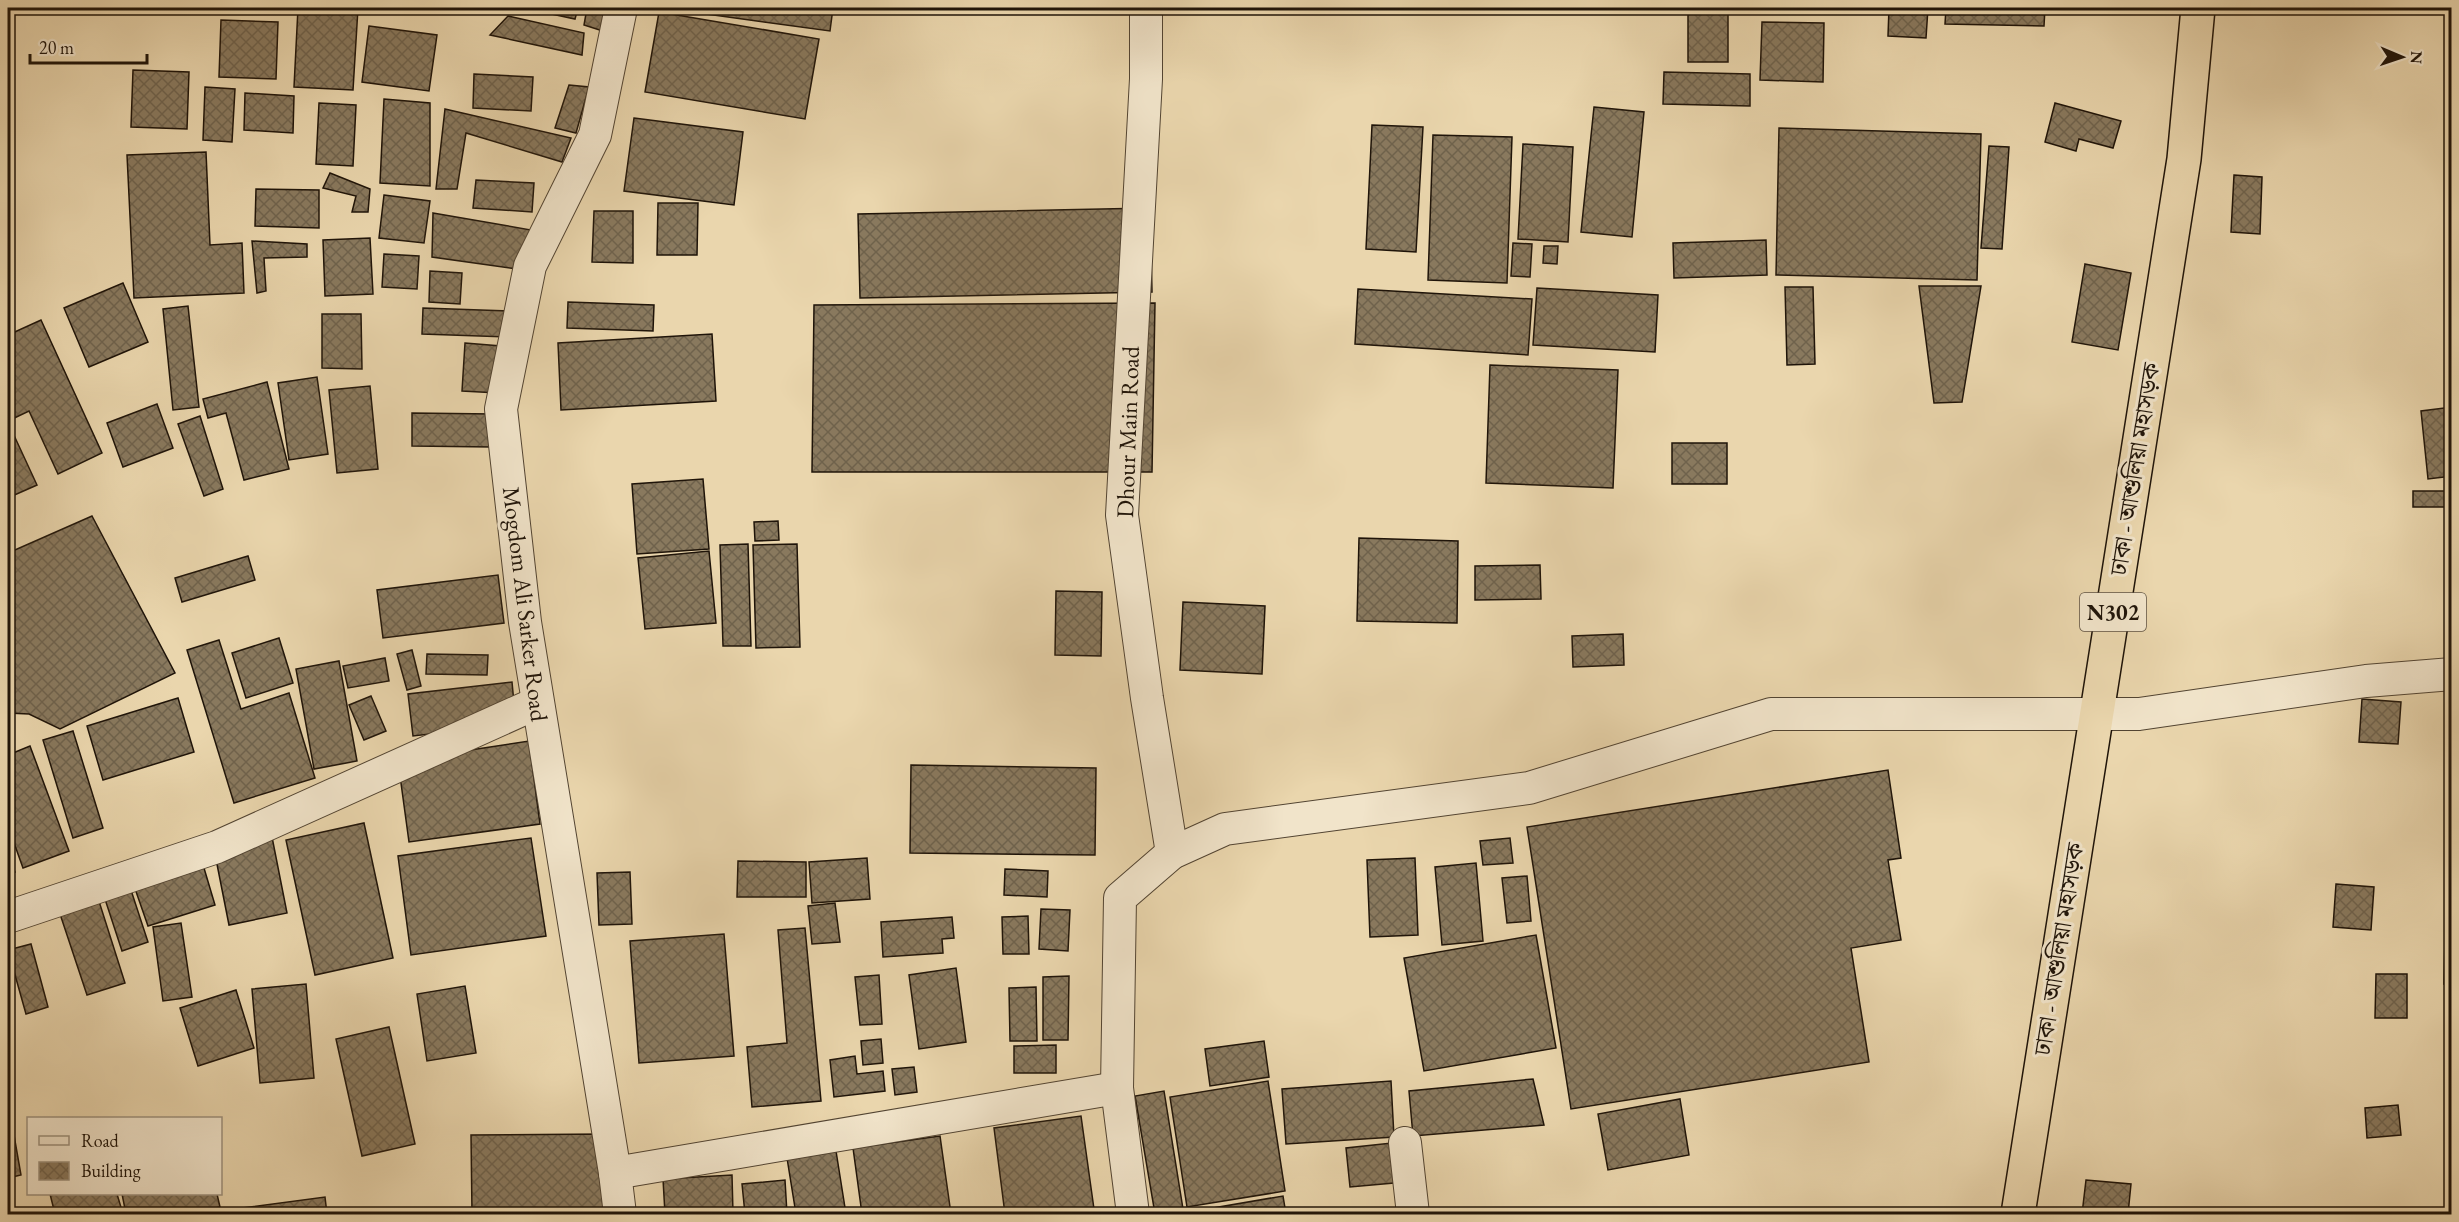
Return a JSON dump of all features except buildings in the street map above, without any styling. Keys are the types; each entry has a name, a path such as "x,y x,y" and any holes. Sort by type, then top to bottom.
{"highway":[{"name":"ঢাকা - আশুলিয়া মহাসড়ক","path":"2018,1215 2184,159 2198,8"}],"street":[{"name":"Mogdom Ali Sarker Road","path":"620,1215 525,622 501,409 530,266 595,135 621,8"},
{"name":"Dhour Main Road","path":"1146,8 1146,79 1122,515 1147,698 1172,853"},
{"path":"1133,1215 1131,1183 1117,1088 1120,898 1172,853 1225,829 1529,788 1771,714 2139,714 2366,681 2451,674"},
{"path":"8,917 217,847 537,703"},
{"path":"615,1173 1117,1088"},
{"path":"1405,1143 1413,1215"}]}
